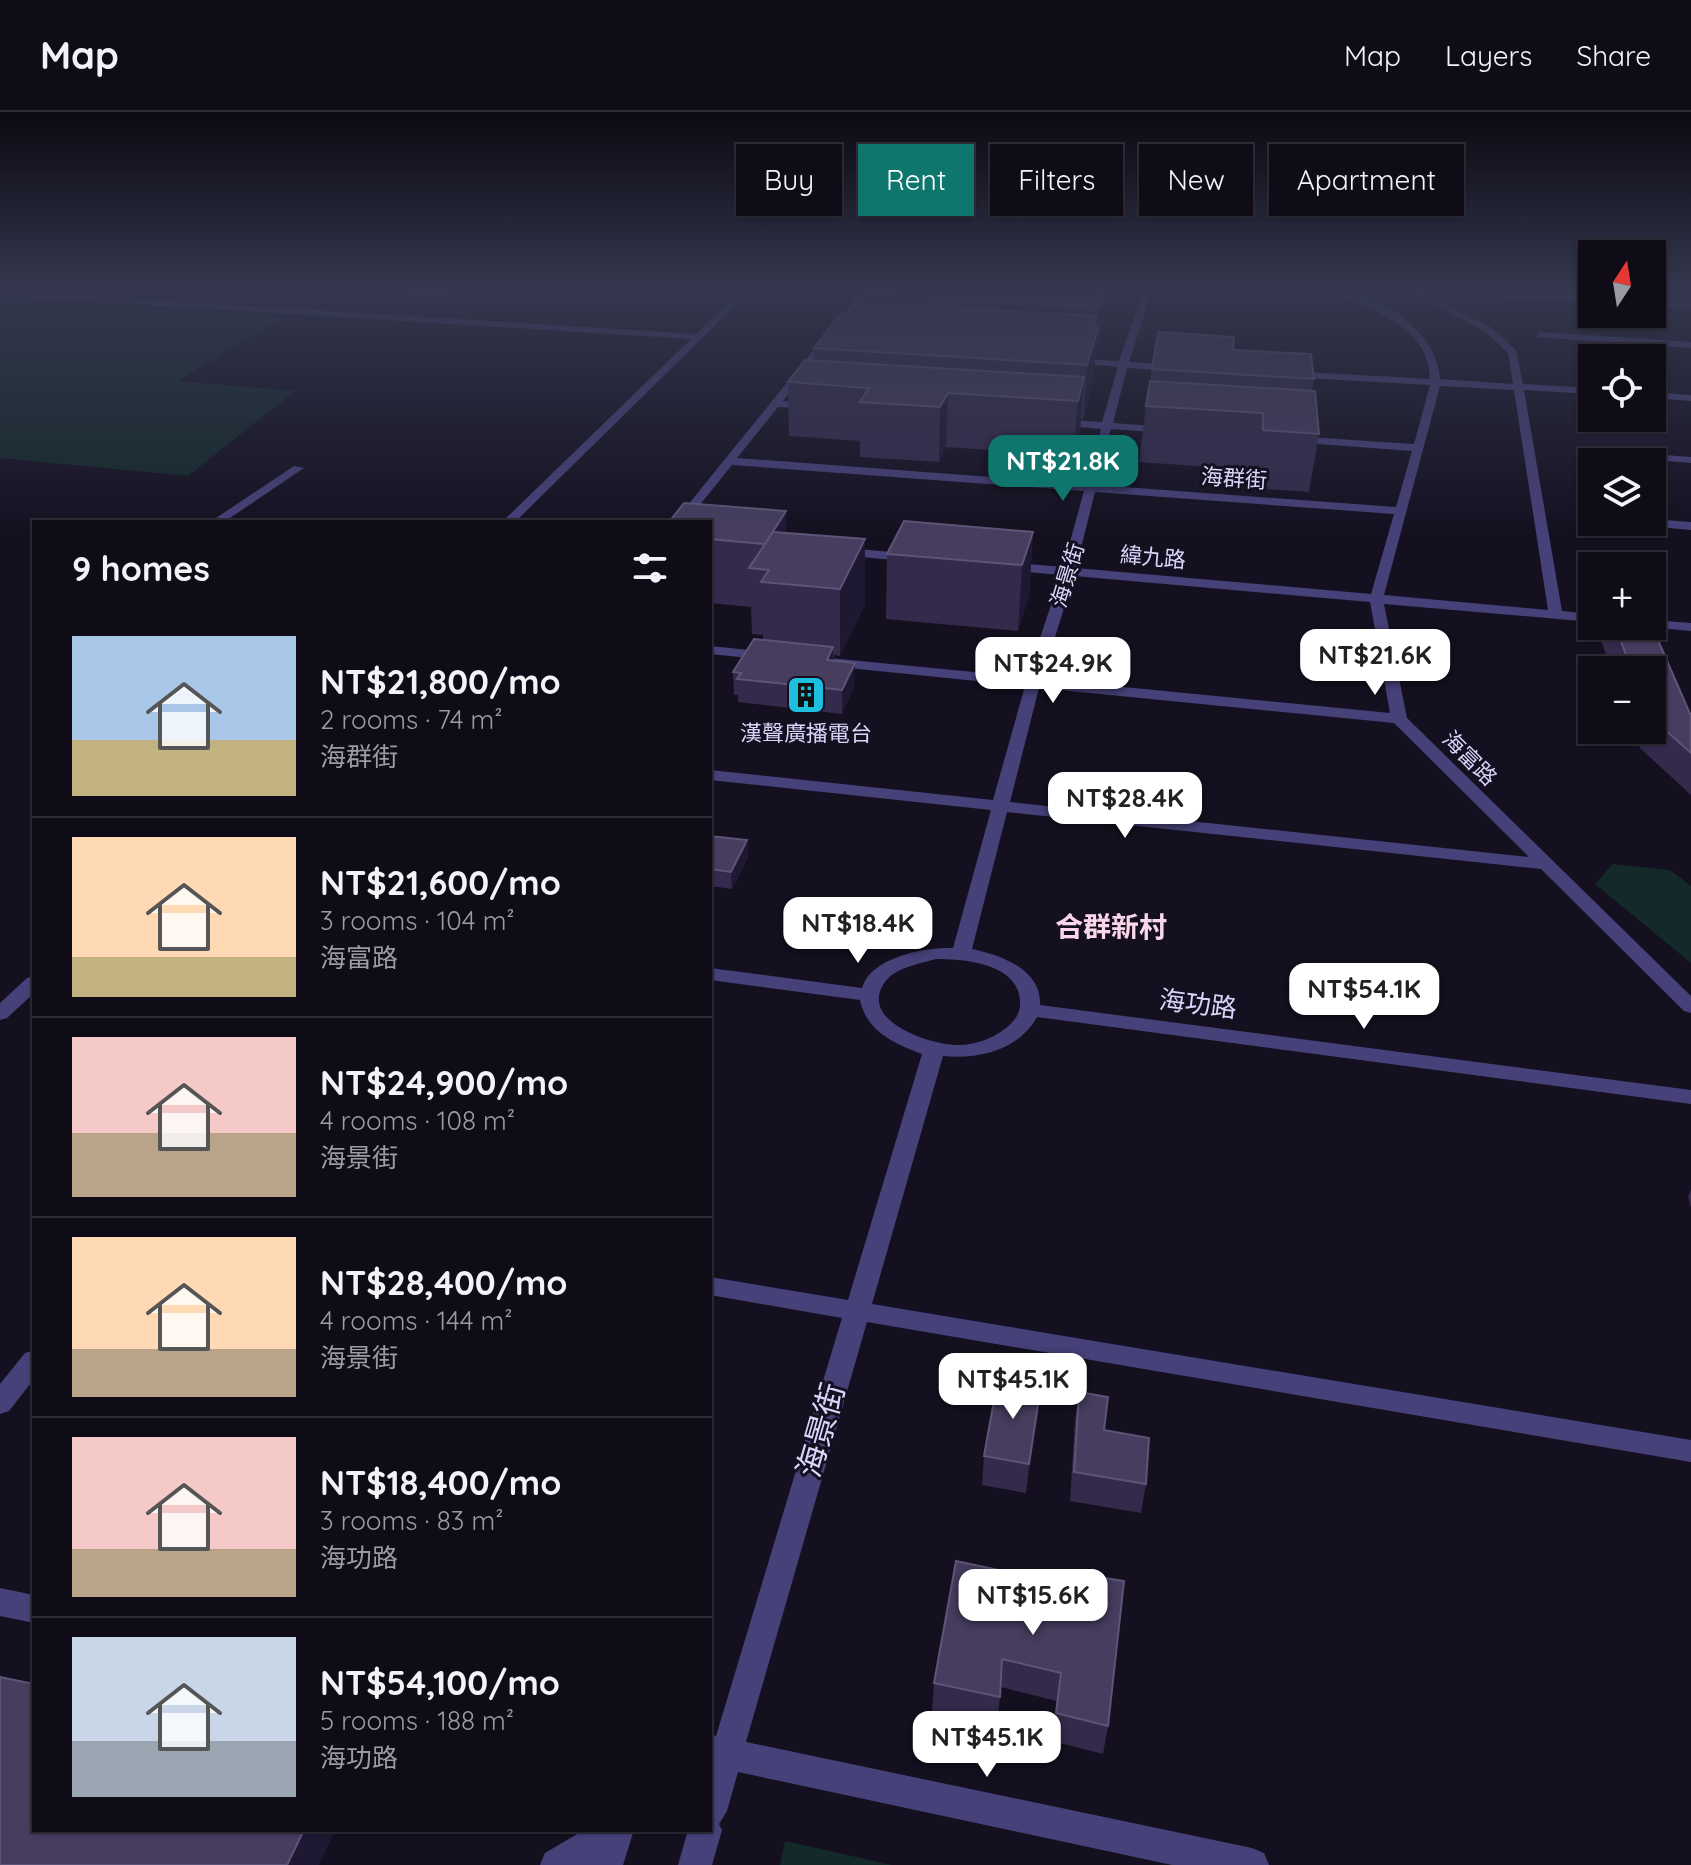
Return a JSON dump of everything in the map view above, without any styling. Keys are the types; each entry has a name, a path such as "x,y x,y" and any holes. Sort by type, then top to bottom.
{"street":[{"path":"510,520 664,371"},
{"path":"682,520 802,371"},
{"name":"海景街","path":"961,953 1033,683 1093,487 1122,371"},
{"path":"818,661 1399,719 1376,599 1436,383 1433,371"},
{"path":"1517,371 1556,615"},
{"path":"1279,374 1578,390"},
{"path":"1666,396 1691,398"},
{"path":"775,404 823,407"},
{"path":"1045,422 1186,431"},
{"path":"1279,438 1419,448"},
{"path":"1666,458 1691,460"},
{"name":"海群街","path":"730,461 1400,511"},
{"path":"219,520 298,468"},
{"path":"1666,524 1691,526"},
{"path":"819,550 928,559"},
{"name":"緯九路","path":"991,565 1578,617"},
{"path":"1666,625 1691,627"},
{"path":"712,650 787,658"},
{"name":"海富路","path":"1399,719 1691,1007"},
{"path":"712,775 1545,864"},
{"path":"961,953 1006,967 1021,979 1030,994 1032,1010 1024,1025 1009,1038 987,1047 961,1051 934,1050 891,1035 877,1022 870,1009 868,995 875,979 910,957 961,953"},
{"path":"712,974 868,995"},
{"path":"0,1014 32,984"},
{"name":"海功路","path":"1032,1010 1691,1097"},
{"name":"海景街","path":"712,1796 718,1752 934,1050"},
{"path":"712,1286 1691,1451"},
{"path":"0,1403 32,1363"},
{"path":"0,1602 32,1609"},
{"path":"718,1752 1252,1865"},
{"path":"557,1865 613,1832"},
{"path":"606,1865 615,1832"},
{"path":"695,1865 704,1832"}],"green space":[{"path":"0,371 195,371 178,381 295,391 188,476 0,458"},
{"path":"1613,864 1670,870 1691,886 1691,963 1595,884"},
{"path":"785,1841 892,1865 780,1865"}],"building":[{"path":"797,371 982,371 1084,377 1078,401 948,393 940,407 860,402 869,388 788,382"},
{"path":"1181,371 1313,371 1314,379"},
{"path":"1150,381 1315,391 1319,434 1263,430 1263,413 1146,406"},
{"path":"684,503 786,511 765,544 712,539 712,520 671,520"},
{"path":"904,521 1033,532 1022,565 887,554"},
{"path":"773,532 865,539 840,589 761,582 769,570 749,568"},
{"path":"754,639 833,647 827,660 855,663 842,690 737,679 741,673 733,672"},
{"path":"1620,640 1658,640 1665,656 1627,656"},
{"path":"1666,658 1691,716 1691,753 1666,731"},
{"path":"712,836 747,840 731,872 712,869"},
{"path":"998,1378 1041,1385 1029,1464 984,1456"},
{"path":"1079,1392 1108,1397 1104,1430 1149,1438 1146,1484 1074,1472"},
{"path":"956,1561 1013,1573 1010,1591 1066,1602 1068,1572 1124,1581 1108,1726 1056,1713 1061,1673 1002,1659 1000,1697 934,1683"},
{"path":"0,1677 32,1684 32,1832 303,1832 287,1865 0,1865"}],"place":[{"name":"漢聲廣播電台","path":"806,695"}],"district":[{"name":"合群新村","path":"1111,927"}]}
